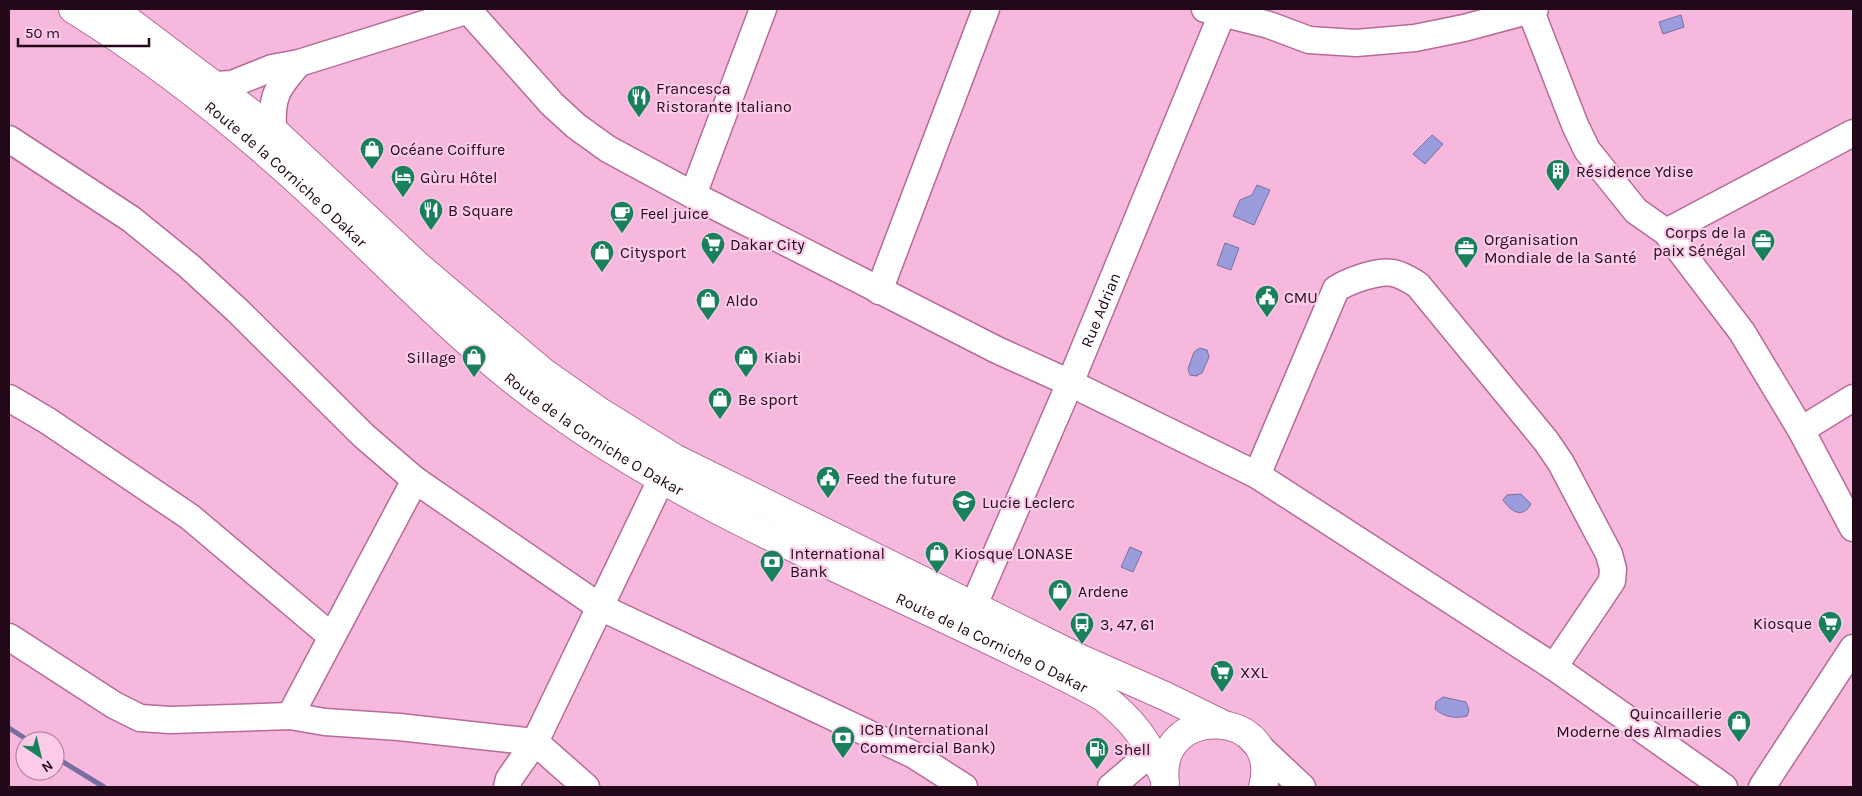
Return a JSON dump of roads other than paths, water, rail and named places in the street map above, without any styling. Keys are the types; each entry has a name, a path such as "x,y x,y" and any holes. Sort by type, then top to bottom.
{"highway":[{"name":"Route de la Corniche O Dakar","path":"72,9 116,36 236,126 291,174 436,314 495,366 577,428 661,480 817,558 1088,688 1126,715 1152,752 1165,782"},
{"name":"Route de la Corniche O Dakar","path":"114,9 273,130 418,266 543,372 600,412 674,458 974,605 1081,660 1165,696 1220,724 1239,729 1254,742"},
{"path":"1165,782 1172,748 1184,734 1201,725 1220,724"},
{"path":"1254,742 1264,760 1263,787"}],"street":[{"path":"693,195 763,9"},
{"path":"879,291 986,9"},
{"path":"1213,11 1268,17 1310,40 1356,43 1415,38 1464,28 1532,9 1575,125 1587,150 1636,211 1666,232 1742,332 1801,430 1853,528"},
{"path":"215,85 232,84 272,68 299,63 470,10 552,104 576,126 608,149 879,291 1257,475 1554,667 1724,787"},
{"name":"Rue Adrian","path":"974,605 1070,383 1213,11"},
{"path":"273,130 272,106 282,82 299,63"},
{"path":"1666,232 1853,133"},
{"path":"9,139 131,219 189,266 244,316 364,436 415,480 600,607 914,755 964,787"},
{"path":"1257,475 1336,289 1347,281 1390,273 1405,277 1418,285 1546,441 1561,463 1609,554 1614,569 1612,581 1554,667"},
{"path":"9,398 48,421 190,517 332,636"},
{"path":"1801,430 1853,398"},
{"path":"290,716 415,480"},
{"path":"507,787 509,779 535,742 661,480"},
{"path":"9,636 114,705 140,718 170,720 290,716 325,722 399,727 535,742 586,787"},
{"path":"1762,787 1853,648"},
{"path":"1254,742 1302,787"},
{"path":"1111,787 1152,752"}],"water":[{"path":"1681,15 1684,27 1663,34 1659,22"},
{"path":"1432,135 1443,144 1425,164 1413,154"},
{"path":"1257,185 1270,190 1254,225 1233,216 1240,200 1252,195"},
{"path":"1225,243 1239,248 1231,270 1217,265"},
{"path":"1200,348 1207,350 1209,357 1202,373 1196,376 1190,375 1188,369 1194,352"},
{"path":"1521,494 1531,504 1528,509 1521,512 1510,508 1503,500 1507,495"},
{"path":"1130,547 1142,552 1133,572 1121,567"},
{"path":"1443,697 1466,702 1469,710 1467,716 1450,717 1435,709 1436,702"}],"waterway":[{"path":"9,728 15,732"},
{"path":"65,763 104,787"}],"place":[{"name":"Francesca Ristorante Italiano","path":"639,118"},
{"name":"Océane Coiffure","path":"372,170"},
{"name":"Résidence Ydise","path":"1558,192"},
{"name":"Gùru Hôtel","path":"403,198"},
{"name":"B Square","path":"431,231"},
{"name":"Feel juice","path":"622,234"},
{"name":"Corps de la paix Sénégal","path":"1763,262"},
{"name":"Dakar City","path":"713,265"},
{"name":"Organisation Mondiale de la Santé","path":"1466,269"},
{"name":"Citysport","path":"602,273"},
{"name":"CMU","path":"1267,318"},
{"name":"Aldo","path":"708,321"},
{"name":"Sillage","path":"474,378"},
{"name":"Kiabi","path":"746,378"},
{"name":"Be sport","path":"720,420"},
{"name":"Feed the future","path":"828,499"},
{"name":"Lucie Leclerc","path":"964,523"},
{"name":"Kiosque LONASE","path":"937,574"},
{"name":"International Bank","path":"772,583"},
{"name":"Ardene","path":"1060,612"},
{"name":"Kiosque","path":"1830,644"},
{"name":"3, 47, 61","path":"1082,645"},
{"name":"XXL","path":"1222,693"},
{"name":"Quincaillerie Moderne des Almadies","path":"1739,743"},
{"name":"ICB (International Commercial Bank)","path":"843,759"},
{"name":"Shell","path":"1097,770"}]}
